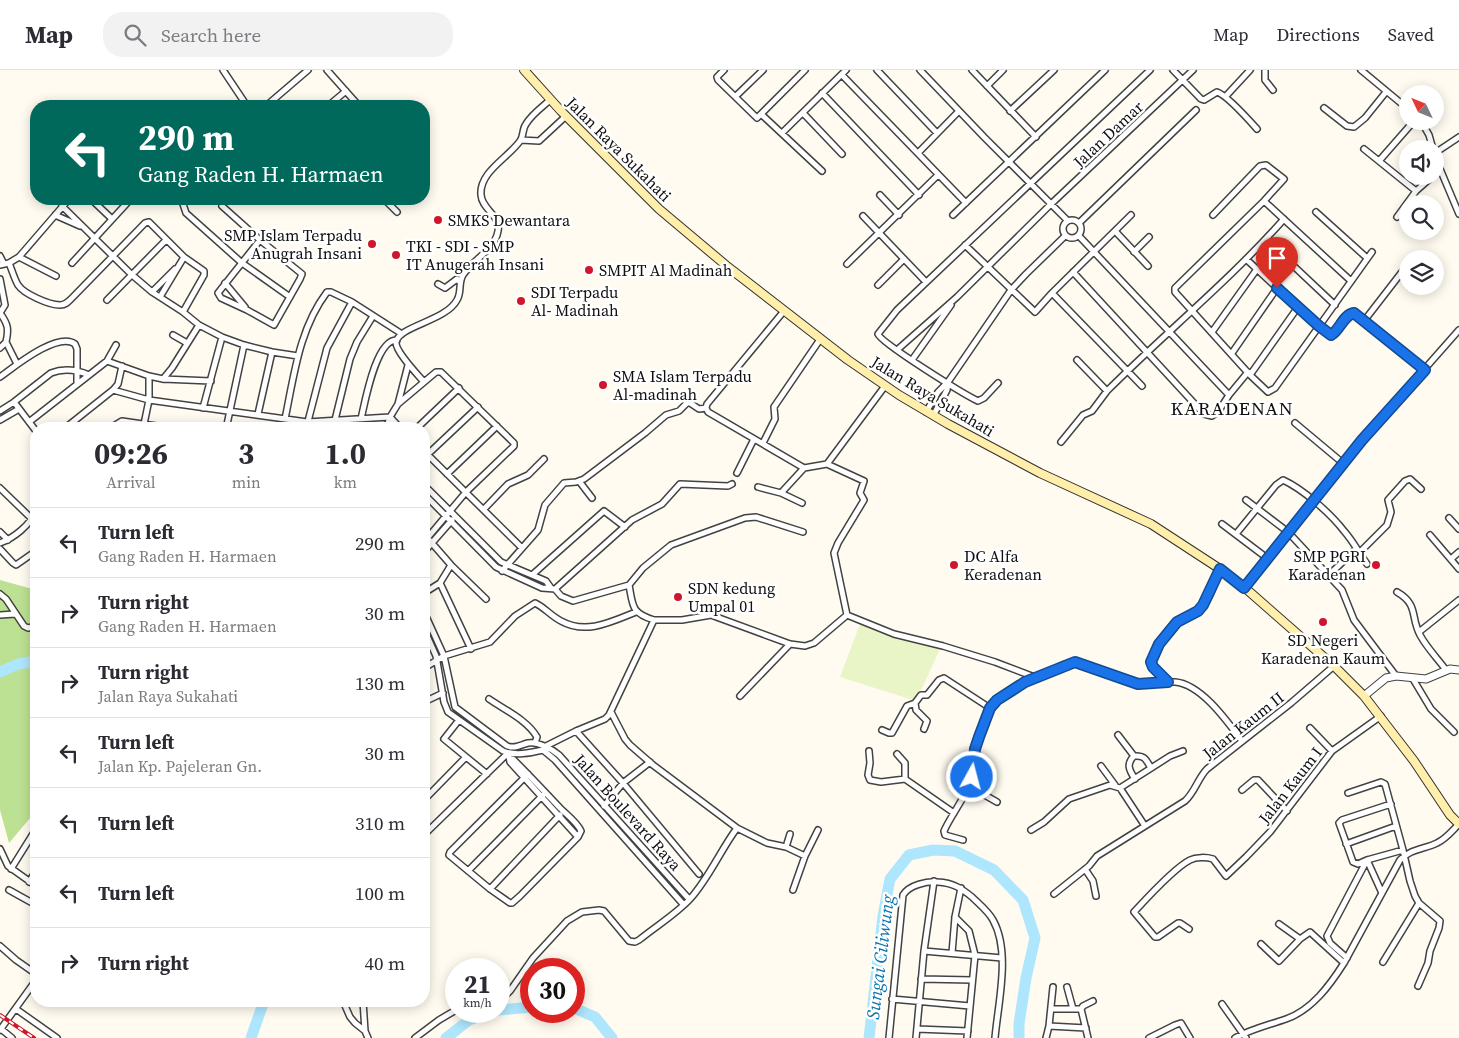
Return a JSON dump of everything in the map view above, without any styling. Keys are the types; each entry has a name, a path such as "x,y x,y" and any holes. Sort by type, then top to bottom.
{"main road":[{"name":"Jalan Raya Sukahati","path":"524,70 550,100 665,215 848,360 930,414 1040,473 1151,524 1220,569 1244,588 1334,666 1364,696 1414,761 1439,800 1458,821"}],"street":[{"path":"273,100 308,70"},
{"path":"327,70 354,100"},
{"path":"724,70 717,78 757,118 805,70"},
{"path":"736,96 763,70"},
{"path":"782,134 846,70"},
{"path":"877,70 937,133"},
{"path":"920,70 1050,205 1068,221"},
{"path":"972,70 1036,137"},
{"path":"987,86 1003,70"},
{"path":"1010,111 1054,70"},
{"path":"953,215 1105,70"},
{"path":"998,383 984,398 978,401 880,338 879,331 892,315 926,282 1150,70"},
{"path":"1173,70 1204,100 1217,92 1226,96 1258,129"},
{"name":"Jalan Damar","path":"957,297 1050,205 1193,70"},
{"path":"1226,96 1250,70"},
{"path":"1264,70 1265,80 1273,90"},
{"path":"1361,70 1399,102"},
{"path":"224,71 243,100"},
{"path":"842,75 966,203"},
{"path":"335,100 346,91"},
{"path":"1324,108 1347,126 1354,127 1365,118 1386,92"},
{"path":"822,93 920,194"},
{"path":"424,382 408,365 396,346 397,340 402,334 445,314 449,310 459,297 460,282 464,273 493,244 498,232 499,223 481,198 482,184 488,174 521,140 527,122 550,100"},
{"path":"1079,223 1196,110"},
{"path":"918,153 959,111"},
{"path":"803,113 842,154"},
{"path":"760,114 822,171"},
{"path":"521,140 539,141 566,116"},
{"path":"1379,161 1406,130"},
{"path":"1444,146 1459,137"},
{"path":"1364,149 1416,191"},
{"path":"1213,215 1260,166 1266,165 1284,179 1175,288 1175,292 1266,391 1271,392 1372,252"},
{"path":"847,264 938,175"},
{"path":"1444,176 1457,200 1459,214"},
{"path":"1397,217 1416,191 1423,185"},
{"path":"880,196 899,215"},
{"path":"1264,201 1351,281"},
{"path":"97,205 112,219"},
{"path":"72,263 125,205"},
{"path":"183,205 186,213 242,263 290,297"},
{"path":"390,205 397,212"},
{"path":"4,264 19,257 62,206 131,274 152,292 199,325 222,337 244,345 298,356"},
{"path":"222,206 302,274 274,325 220,296 218,291 260,240"},
{"path":"1316,212 1367,258"},
{"path":"55,215 85,228"},
{"path":"864,216 926,282"},
{"path":"966,245 1035,312 1131,216"},
{"path":"1061,442 1083,415 1092,411 1107,391 1127,371 1266,240 1284,219"},
{"path":"1076,220 1082,232 1074,239 1065,236 1063,228 1068,221 1076,220"},
{"path":"0,256 23,290 33,296 61,305 67,303 147,222 151,223 184,257 204,273 183,312"},
{"path":"1115,231 1148,266"},
{"path":"930,414 938,392 948,382 1011,290 1065,236"},
{"path":"1079,236 1229,395"},
{"path":"1134,252 1148,237"},
{"path":"107,300 166,240"},
{"path":"1266,240 1335,305"},
{"path":"19,257 56,276"},
{"path":"160,297 184,257"},
{"path":"878,285 904,259"},
{"path":"1246,259 1319,326 1332,335 1350,313 1354,313 1425,370"},
{"path":"152,292 179,265"},
{"path":"1212,332 1257,269"},
{"path":"1073,272 1204,414 1209,416 1218,412 1229,395 1249,374 1298,307"},
{"path":"1364,321 1399,276"},
{"path":"0,279 5,305 0,313 7,323 8,331 6,342 0,348"},
{"path":"438,284 446,288 456,279 460,282"},
{"path":"225,283 247,310"},
{"path":"1232,353 1277,288"},
{"path":"286,419 300,346 326,294 331,292 352,302 402,334"},
{"path":"1052,293 1142,386"},
{"path":"897,350 957,297"},
{"path":"912,360 957,297"},
{"path":"307,422 327,348 352,302"},
{"path":"706,408 707,404 784,311"},
{"path":"335,420 350,359 357,342 373,316"},
{"path":"163,379 199,325"},
{"path":"1244,588 1371,430 1459,330"},
{"path":"173,335 186,343"},
{"path":"203,408 222,337"},
{"path":"763,443 775,419 774,407 821,338"},
{"path":"361,419 379,356 387,344 397,340"},
{"path":"0,377 17,364 48,346 70,341 76,346 78,384"},
{"path":"6,342 17,364"},
{"path":"14,402 30,422 107,361 116,344"},
{"path":"227,422 244,345"},
{"path":"258,414 272,352"},
{"path":"1077,360 1107,391"},
{"path":"107,361 163,379 211,381"},
{"path":"388,422 398,404 408,365"},
{"path":"73,422 113,390 118,384 122,366"},
{"path":"0,411 51,373 78,370 89,375"},
{"path":"398,404 436,372 441,372 513,441 514,446 466,492 453,514 430,534"},
{"path":"144,422 149,400 149,376"},
{"path":"826,464 885,386"},
{"path":"423,422 459,388"},
{"path":"113,390 149,400 307,422 390,417"},
{"path":"502,571 538,530 544,509 562,485 566,482 579,481 614,457 666,415 679,411 687,403 699,409 706,408"},
{"path":"430,449 478,407"},
{"path":"0,420 19,408"},
{"path":"706,408 708,412 804,468"},
{"path":"390,417 395,422"},
{"path":"1295,423 1344,464"},
{"path":"447,474 497,426"},
{"path":"737,473 754,438"},
{"path":"430,457 522,548"},
{"path":"484,509 508,484 528,475 544,459"},
{"path":"781,493 804,468 826,464 862,479 864,482 860,492 864,500 834,553 847,615"},
{"path":"1329,576 1387,525 1391,512 1387,501 1405,481 1410,479 1421,489"},
{"path":"1236,534 1276,485 1284,480 1314,501 1344,530 1367,564"},
{"path":"579,481 592,498"},
{"path":"430,500 496,567 542,588 553,588 635,518 662,504 680,484 728,486 732,484"},
{"path":"758,487 781,493 802,503"},
{"path":"0,488 30,517"},
{"path":"430,490 495,556 508,565 546,581 561,596 573,601 629,585 643,568 671,545 745,518 756,517 803,532"},
{"path":"1246,500 1288,532 1342,590 1354,620 1396,676"},
{"path":"532,576 604,511 625,527"},
{"path":"1449,518 1459,529"},
{"path":"430,545 448,519"},
{"path":"0,543 8,540 30,522"},
{"path":"1222,524 1267,558"},
{"path":"0,532 8,540"},
{"path":"1430,535 1459,569"},
{"path":"432,543 451,565 486,599"},
{"path":"0,549 16,565 30,555"},
{"path":"1451,559 1459,552"},
{"path":"430,589 440,583 451,565"},
{"path":"1168,682 1151,664 1152,657 1167,632 1177,622 1198,611 1203,605 1220,569"},
{"path":"440,583 471,649"},
{"path":"629,585 633,608 639,615 654,620 682,620 712,615 790,644 805,646 814,644 847,615"},
{"path":"1396,592 1410,602 1419,632 1446,670"},
{"path":"0,594 6,599 24,626 30,628"},
{"path":"1419,632 1459,600"},
{"path":"430,664 444,656 490,642 515,616 535,603 561,621 578,627 597,626 636,612"},
{"path":"0,615 15,614"},
{"path":"847,615 894,634 943,646 1038,678"},
{"path":"430,829 487,774 509,756 543,749 576,731 605,719 612,712 654,620"},
{"path":"430,625 444,656 453,702 457,710 507,746 512,748 535,743 543,749"},
{"path":"430,643 437,660 448,712 509,756"},
{"path":"740,696 790,644"},
{"path":"963,840 944,834 946,825 972,777 977,743 990,708 997,700 1025,682 1075,662 1138,684 1184,683 1202,695 1242,741"},
{"name":"Jalan Kaum II","path":"1054,894 1085,869 1097,856 1185,801 1191,795 1203,773 1291,704 1334,666"},
{"path":"1364,696 1382,680 1396,676 1426,679 1446,670 1459,670"},
{"path":"882,730 892,733 907,706 915,703 921,695 927,695 939,680 944,678 990,708"},
{"path":"1413,679 1431,709 1454,732"},
{"path":"430,699 443,693"},
{"path":"489,699 534,732 537,737 535,743"},
{"path":"445,704 453,702"},
{"path":"915,703 916,710 927,721 924,729"},
{"path":"612,712 625,739 650,762 737,828 767,844 786,847 805,856"},
{"name":"Jalan Kaum I","path":"1189,928 1178,923 1158,937 1155,937 1134,912 1178,868 1191,859 1213,859 1226,876 1257,847 1332,751 1381,716"},
{"path":"467,717 444,740 487,774"},
{"path":"1310,728 1332,751"},
{"path":"576,731 699,874"},
{"path":"1118,735 1134,756 1145,757 1151,768"},
{"path":"507,746 510,762 546,792 581,830 578,837 512,903 507,902 450,857 450,852 526,776"},
{"name":"Jalan Boulevard Raya","path":"543,749 553,750 559,755 689,899"},
{"name":"Jalan Boulevard Raya","path":"543,749 555,760 683,904"},
{"path":"869,751 868,775 870,780 881,782 905,779 954,813"},
{"path":"1120,788 1178,752 1183,751"},
{"path":"897,754 905,763 905,779"},
{"path":"1134,756 1131,759 1128,770 1135,779"},
{"path":"430,794 466,757"},
{"path":"600,810 623,784 650,762"},
{"path":"1101,766 1114,785"},
{"path":"526,776 541,798 578,837"},
{"path":"1242,790 1254,780 1258,780 1287,811"},
{"path":"1348,793 1383,782 1391,804 1410,881 1419,903 1438,918 1441,924 1418,986"},
{"path":"1031,830 1044,822 1069,798 1110,784 1120,788 1144,826"},
{"path":"968,786 996,802"},
{"path":"468,871 546,792"},
{"path":"1391,804 1340,821 1339,823 1353,862 1358,864 1367,860 1404,853 1438,843 1458,821"},
{"path":"490,889 564,812"},
{"path":"1346,844 1396,826"},
{"path":"510,991 534,958 559,930 578,914 599,910 604,911 624,936 635,942 670,917 689,899 710,871 737,828"},
{"path":"792,890 805,856 818,830"},
{"path":"786,847 790,834"},
{"path":"11,869 30,838"},
{"path":"0,850 3,865 29,882"},
{"path":"1235,1038 1286,1020 1298,1014 1318,998 1336,976 1347,958 1404,853"},
{"path":"1367,860 1382,892"},
{"path":"1347,958 1330,943 1326,936 1367,860"},
{"path":"1085,869 1093,881 1096,896"},
{"path":"916,1038 924,951 934,881"},
{"path":"889,1038 903,894 909,888 934,881 949,883 961,888 982,906 992,919 997,930 1002,958 995,1038"},
{"path":"952,953 955,917 961,888"},
{"path":"9,890 30,901"},
{"path":"1383,962 1419,903"},
{"path":"955,917 969,931 975,955 967,1038"},
{"path":"1279,924 1300,939"},
{"path":"1261,944 1280,961 1308,932 1313,933 1344,963"},
{"path":"0,946 30,970"},
{"path":"924,951 1002,958"},
{"path":"921,979 972,980"},
{"path":"1046,1038 1053,987"},
{"path":"1068,987 1073,1009"},
{"path":"12,1038 0,1030 30,989"},
{"path":"892,999 970,1006"},
{"path":"1051,1009 1081,1009 1082,1006 1093,1001"},
{"path":"1222,1004 1245,1036"},
{"path":"346,1007 350,1017 365,1031"},
{"path":"363,1007 365,1031 368,1038"},
{"path":"16,1009 57,1038"},
{"path":"1081,1009 1088,1038"},
{"path":"415,1038 445,1016"},
{"path":"1149,1038 1175,1024 1181,1023 1190,1038"},
{"path":"1049,1026 1086,1028"},
{"path":"917,1029 968,1031"}],"green space":[{"path":"0,580 30,588 30,818 9,843 0,810"},
{"path":"860,624 881,633 941,647 916,701 840,677"}],"waterway":[{"name":"Sungai Ciliwung","path":"0,672 18,664 30,662"},
{"name":"Sungai Ciliwung","path":"869,1038 883,916 890,879 909,855 933,850 955,851 994,870 1023,900 1035,938 1026,978 1019,1024 1019,1038"},
{"name":"Sungai Ciliwung","path":"251,1038 262,1007"},
{"name":"Sungai Ciliwung","path":"510,1009 520,1008"},
{"name":"Sungai Ciliwung","path":"585,1013 595,1017 612,1038"},
{"name":"Sungai Ciliwung","path":"446,1038 465,1023"}],"railway":[{"path":"0,1015 34,1038"}],"place":[{"name":"SMKS Dewantara","path":"438,220"},
{"name":"SMP Islam Terpadu Anugrah Insani","path":"372,244"},
{"name":"TKI - SDI - SMP IT Anugerah Insani","path":"396,255"},
{"name":"SMPIT Al Madinah","path":"589,270"},
{"name":"SDI Terpadu Al- Madinah","path":"521,301"},
{"name":"SMA Islam Terpadu Al-madinah","path":"603,385"},
{"name":"DC Alfa Keradenan","path":"954,565"},
{"name":"SMP PGRI Karadenan","path":"1376,565"},
{"name":"SDN kedung Umpal 01","path":"678,597"},
{"name":"SD Negeri Karadenan Kaum","path":"1323,622"}],"district":[{"name":"KARADENAN","path":"1232,408"}],"route":[{"path":"972,777 977,743 990,708 997,700 1025,682 1072,662 1083,664 1119,679 1138,684 1168,682 1151,664 1159,644 1167,632 1177,622 1198,611 1207,599 1220,569 1244,588 1362,440 1425,370 1354,313 1350,313 1335,333 1331,335 1277,288"}]}
